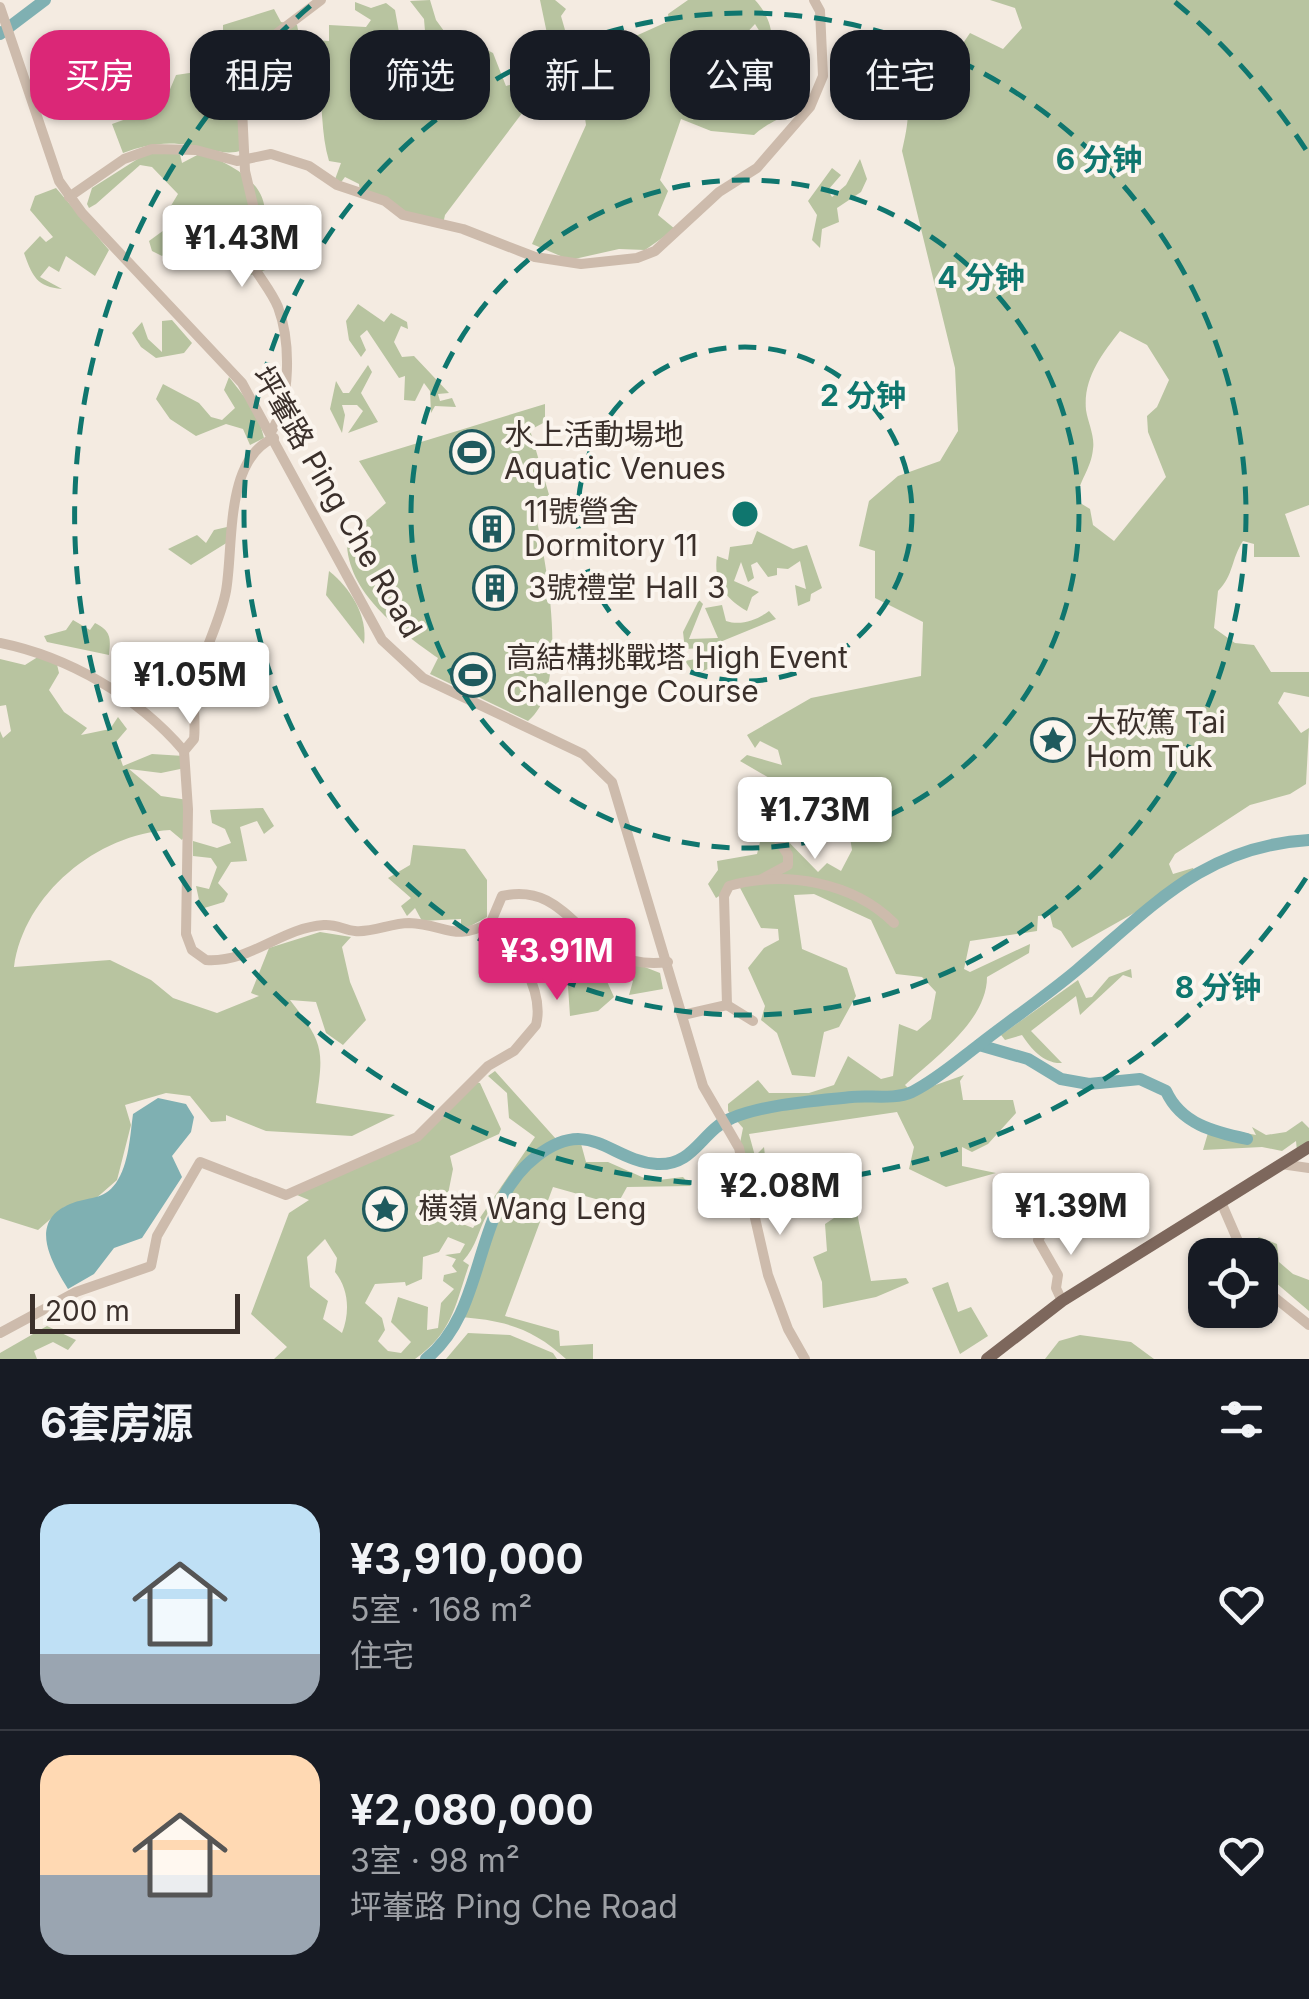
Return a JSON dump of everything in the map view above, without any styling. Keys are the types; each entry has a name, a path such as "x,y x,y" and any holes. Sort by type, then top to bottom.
{"main road":[{"path":"987,1359 1062,1301 1309,1147"}],"street":[{"path":"184,750 194,739 194,689 225,596 234,546 232,506 252,453 273,435 282,410 284,340 278,308 244,244 253,205 246,158 241,62 322,0"},
{"path":"69,197 124,158 152,149 188,149 234,161 266,154 295,160 338,185 385,201 404,215 464,228 500,246 550,261 581,264 637,258 654,251 719,192 757,168 810,107 823,76 820,11 814,0"},
{"name":"坪輋路 Ping Che Road","path":"1,9 49,161 69,197 228,365 273,435 372,624 396,655 432,683 583,754 608,777 622,805 703,1086 716,1114 732,1135 746,1174 768,1275 788,1329 805,1359"},
{"path":"0,642 40,651 116,691 184,750 188,809 186,934 197,956 214,961 234,958 255,952 280,934 309,926 336,925 354,931 410,923 464,934 491,922 502,896 535,897 559,904 605,952 626,962 668,962"},
{"path":"728,1006 726,890 778,874 788,866 788,855 775,834"},
{"path":"750,883 826,882 866,901 894,923"},
{"path":"0,1333 76,1292 151,1266 157,1236 200,1162 286,1195 417,1137 488,1066 514,1051 536,1025 533,986 512,945 491,922"},
{"path":"683,1015 728,1006 754,1021"},
{"path":"1281,1164 1309,1168"},
{"path":"1220,1202 1236,1238"},
{"path":"1052,1217 1038,1240 1058,1275 1056,1288 1062,1301"},
{"path":"1278,1300 1309,1325"}],"green space":[{"path":"430,0 443,30 425,30 424,19 410,1"},
{"path":"540,0 555,0 566,9 561,16 565,30 546,30"},
{"path":"688,0 755,0 770,30 759,30 755,24 749,30 670,30 670,120 681,120 660,180 668,191 658,215 675,229 645,250 619,249 570,260 532,244 585,120 650,120 649,30 669,21 668,14"},
{"path":"990,0 1309,0 1309,505 1285,514 1300,557 1254,557 1254,544 1243,541 1218,591 1214,628 1235,643 1254,645 1271,672 1309,672 1309,697 1284,692 1278,703 1301,733 1309,728 1306,784 1290,794 1250,805 1175,854 1169,864 1173,874 1193,868 1198,877 1072,948 1061,931 1053,927 1050,915 1038,916 1037,931 970,941 964,969 970,972 1030,944 1029,953 987,977 985,993 969,1023 905,1085 913,1093 964,1075 960,1081 963,1100 1013,1100 1016,1113 988,1144 972,1152 962,1147 962,1166 996,1173 946,1187 909,1169 914,1147 897,1112 749,1134 755,1156 764,1147 771,1207 752,1213 739,1148 743,1128 728,1111 728,1104 758,1080 769,1093 809,1093 834,1085 848,1056 881,1079 893,1076 899,1024 917,1031 931,1019 936,992 922,977 896,974 871,920 814,894 794,895 802,949 847,968 856,996 839,1027 824,1032 815,1077 792,1075 777,1033 761,1020 765,1006 748,968 764,948 779,940 778,929 761,928 738,884 716,898 708,884 718,870 717,861 757,854 760,842 739,792 752,788 768,795 779,832 818,872 827,863 841,871 852,850 847,819 807,807 800,810 783,786 740,761 747,755 782,765 778,750 760,741 755,748 747,735 811,698 921,676 923,622 875,598 875,551 859,546 869,501 898,476 940,461 958,431 955,368 902,151 907,120 970,120 970,33 1003,49 1022,28 1015,8","holes":["1120,331 1147,345 1169,380 1157,407 1147,416 1148,432 1166,477 1114,541 1093,525 1090,509 1077,501 1093,449 1086,410 1091,377"]},
{"path":"355,2 371,8 386,3 395,10 399,30 350,30 350,120 490,120 490,52 506,86 510,85 510,120 517,120 445,215 443,224 410,216 360,192 359,184 345,177 339,185 334,182 341,163 329,161 326,151 322,120 330,120 329,25 366,27 371,20 355,10"},
{"path":"274,9 281,22 297,25 298,30 223,30 223,25"},
{"path":"190,73 190,120 240,120 242,150 223,152 171,143 123,153 112,124 123,120 170,120 170,89 176,75"},
{"path":"684,120 776,120 754,135 711,131"},
{"path":"203,152 244,175 259,192 264,203 262,249 268,269 251,275 236,265 250,251 250,240 193,263 177,244 162,256 152,251 149,241 171,225 169,209 178,194 152,167 140,165 96,204 89,208 87,204 92,188 147,153 180,154 182,163"},
{"path":"860,159 867,179 861,192 837,208 839,222 822,229 820,248 812,240 817,215 808,201 832,168 841,175 828,190 832,197 846,185"},
{"path":"56,188 109,250 95,276 66,256 59,272 49,266 40,277 62,289 37,279 24,253 40,236 46,242 53,237 30,210 35,196"},
{"path":"358,304 384,322 391,313 407,322 408,329 401,326 394,342 402,357 414,356 449,393 438,394 440,401 452,398 456,407 435,406 431,413 430,391 424,383 415,401 404,400 405,376 399,378 367,330 360,336 366,350 361,357 349,340 346,321"},
{"path":"172,320 192,343 184,353 156,358 141,347 132,333 142,322 148,339 162,352 162,321"},
{"path":"368,365 372,372 361,393 378,422 348,433 363,411 357,405 342,405 342,433 330,409 336,381 343,393 349,393"},
{"path":"229,377 257,413 264,438 250,445 243,429 226,424 196,436 170,419 156,399 163,384 199,403 211,417 222,420 235,408 224,390"},
{"path":"545,404 545,422 530,430 550,498 533,503 548,584 552,649 542,703 528,721 430,674 438,658 376,607 354,574 347,537 386,503 359,461"},
{"path":"227,527 228,542 191,565 168,549 197,535 206,543 214,530"},
{"path":"757,531 793,549 807,545 822,588 811,594 810,601 798,606 795,585 806,589 800,561 788,569 777,568 777,575 768,577 757,562 751,565 754,578 748,582 741,562 734,581 759,592 752,597 747,611 727,595 719,581 717,556 728,560 730,547 752,544"},
{"path":"329,571 356,603 365,633 364,644 326,595"},
{"path":"699,600 703,604 689,639 718,638 705,608 722,605 726,621 737,623 769,611 776,619 720,642 724,654 747,644 751,658 743,662 741,653 695,675 685,661 710,656 700,648 685,649 683,632"},
{"path":"73,620 90,630 95,623 104,629 110,640 109,655 47,642 44,636 66,630"},
{"path":"44,653 56,660 59,673 49,690 64,712 87,728 81,735 110,729 118,717 127,729 115,743 123,766 152,754 184,756 185,768 161,773 129,769 161,796 188,800 188,830 182,840 170,830 116,843 68,873 32,915 14,967 110,960 151,980 173,998 217,1013 259,996 251,993 269,948 320,932 351,937 342,947 350,982 366,1020 343,1045 326,1033 316,1002 290,1000 310,1027 319,1048 316,1103 395,1115 352,1136 266,1131 226,1115 226,1121 211,1122 190,1096 166,1093 125,1105 131,1125 117,1180 94,1200 64,1207 38,1230 0,1218 0,731 3,738 11,731 6,705 0,706 0,659 25,665"},
{"path":"263,808 274,826 264,834 257,821 240,827 247,861 231,862 218,883 228,894 224,902 201,909 196,886 209,889 217,867 211,858 193,856 193,841 217,848 231,843 225,829 212,823 210,810"},
{"path":"413,845 465,849 487,880 487,917 461,931 461,919 422,921 415,908 407,916 401,906 411,898 388,878 410,865"},
{"path":"621,933 637,964 660,973 663,989 629,995 633,981 625,974 605,977 614,997 598,1011 570,1016 567,972 577,937 605,959 618,952 603,935"},
{"path":"1131,969 1132,978 1123,975 1080,1015 1076,996 1031,1031 1062,1063 1044,1058 1022,1035 1005,1040 1001,1035 1078,980 1086,998 1092,997 1109,977"},
{"path":"495,1071 556,1139 526,1162 495,1202 463,1261 469,1265 451,1317 438,1339 415,1359 274,1359 287,1347 251,1314 289,1213 309,1200 297,1195 413,1139 472,1082 480,1083 501,1129 499,1134 450,1156 453,1169 442,1224 455,1221 473,1228 535,1137 509,1118 507,1093 488,1076","holes":["448,1237 465,1244 460,1253 445,1255 456,1259 452,1266 457,1272 444,1275 443,1281 454,1289 441,1303 438,1328 427,1330 428,1307 398,1297 391,1322 411,1342 401,1353 388,1351 378,1341 385,1330 382,1318 365,1303 375,1284 405,1282 406,1286 422,1279 423,1257 439,1252","325,1239 337,1258 335,1272 345,1293 347,1309 342,1333 323,1319 328,1301 310,1287 307,1257"]},
{"path":"1302,1121 1309,1128 1309,1150 1297,1151 1296,1141 1282,1151 1262,1147 1203,1150 1210,1126 1256,1135 1252,1127 1266,1135 1286,1132"},
{"path":"580,1140 586,1162 608,1162 651,1181 683,1177 691,1186 627,1187 617,1205 553,1187 505,1316 559,1331 560,1346 593,1344 593,1359 566,1359 542,1340 517,1328 459,1317 487,1236 512,1183 530,1162 552,1147"},
{"path":"857,1213 871,1281 906,1278 909,1283 876,1297 823,1308 822,1282 813,1257 827,1251 825,1224 840,1214"},
{"path":"1278,1253 1279,1262 1293,1274 1309,1280 1309,1311 1278,1285"},
{"path":"948,1282 958,1312 971,1307 988,1336 960,1354 932,1288"},
{"path":"47,1326 76,1340 68,1350 53,1342 34,1351 37,1359 0,1359 0,1353"},
{"path":"468,1333 510,1335 553,1353 557,1359 446,1359"},
{"path":"1080,1335 1131,1342 1154,1359 1045,1359 1059,1341"}],"water":[{"path":"158,1098 186,1104 194,1117 191,1132 172,1156 182,1177 142,1238 114,1248 94,1274 68,1289 50,1255 46,1232 49,1221 70,1204 111,1189 126,1159 133,1114"}],"waterway":[{"path":"0,34 45,0"},
{"path":"426,1359 446,1338 461,1313 501,1202 516,1177 555,1144 586,1140 641,1161 670,1163 690,1153 722,1123 745,1113 775,1106 912,1092 1053,989 1182,884 1239,854 1309,840"},
{"path":"979,1045 1028,1059 1061,1079 1089,1084 1140,1079 1166,1091 1180,1111 1200,1125 1247,1139"}],"place":[{"name":"水上活動場地 Aquatic Venues","path":"472,452"},
{"name":"11號營舍 Dormitory 11","path":"492,529"},
{"name":"3號禮堂 Hall 3","path":"495,588"},
{"name":"高結構挑戰塔 High Event Challenge Course","path":"473,675"},
{"name":"大砍篤 Tai Hom Tuk","path":"1053,740"},
{"name":"橫嶺 Wang Leng","path":"385,1209"}]}
